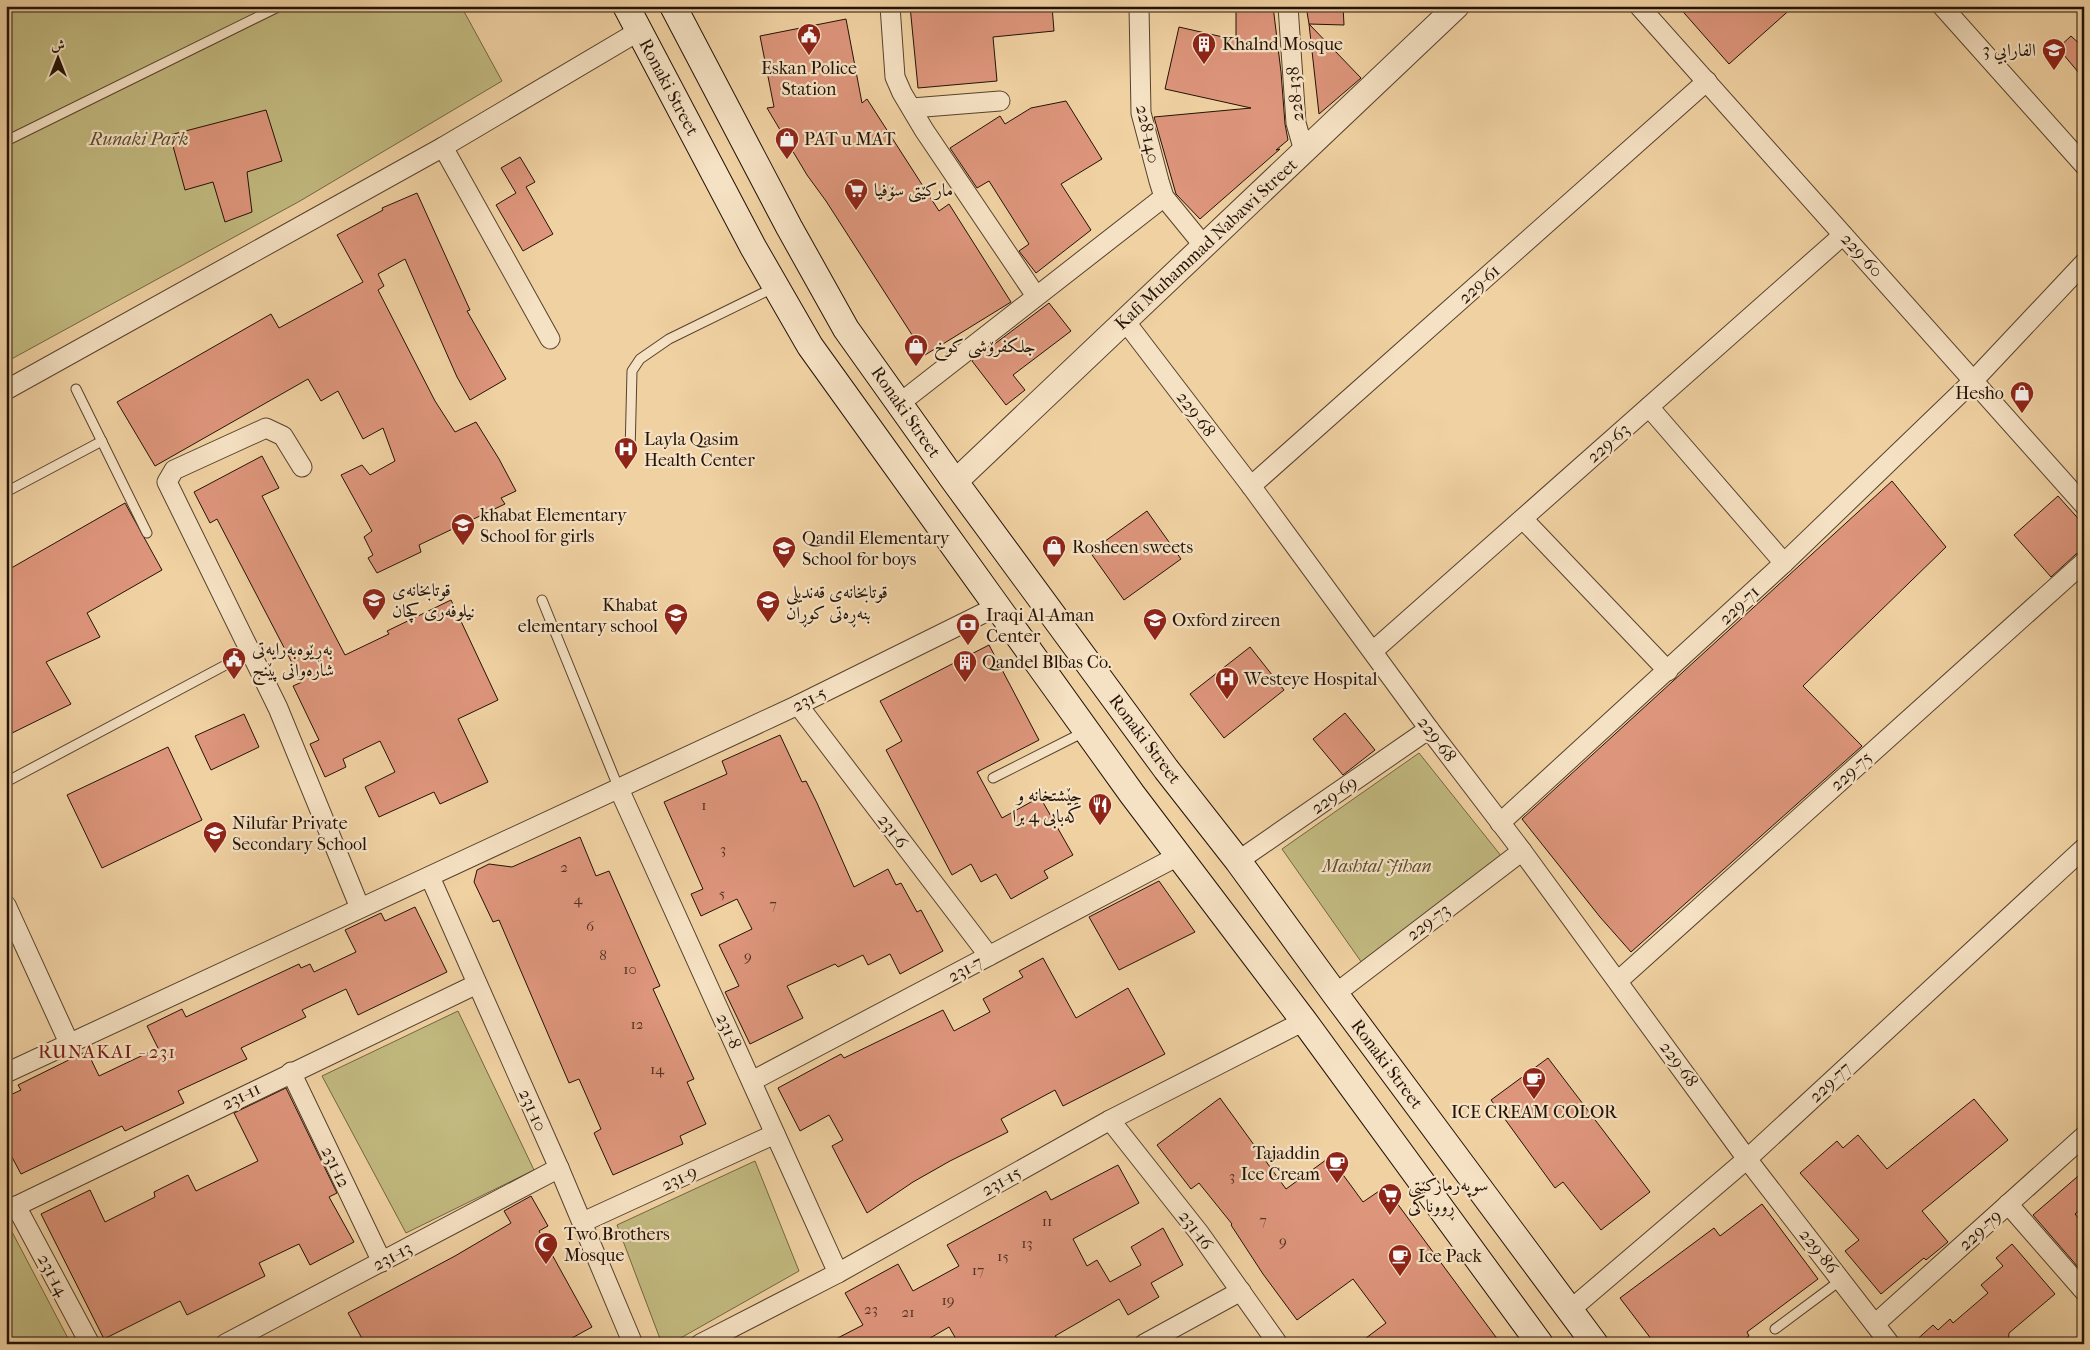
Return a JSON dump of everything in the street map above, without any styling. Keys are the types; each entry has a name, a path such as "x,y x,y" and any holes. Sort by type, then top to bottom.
{"main road":[{"name":"Ronaki Street","path":"626,6 753,247 810,346 1178,856 1304,1021 1540,1344"},
{"name":"Ronaki Street","path":"672,6 789,227 846,329 955,482 1166,769 1238,861 1334,994 1595,1344"},
{"path":"753,247 789,227"}],"street":[{"path":"890,6 895,77 924,130 1036,296"},
{"name":"228-140","path":"1138,6 1141,113 1164,197 1204,246"},
{"name":"228-138","path":"1288,6 1296,123 1304,151"},
{"name":"Kafi Muhammad Nabawi Street","path":"955,482 1456,6"},
{"name":"229-60","path":"1639,6 2084,505"},
{"path":"1942,6 2084,165"},
{"path":"6,390 442,147 639,32"},
{"name":"229-61","path":"1251,486 1707,81"},
{"path":"912,108 1000,101"},
{"path":"442,147 550,339"},
{"path":"900,403 1164,197"},
{"name":"229-63","path":"1373,651 1844,235"},
{"name":"229-71","path":"1500,823 1784,563 1973,381 2084,263"},
{"name":"229-68","path":"1125,321 1251,486 1429,729 1522,851 1747,1159"},
{"path":"1649,407 1784,563"},
{"path":"302,467 283,436 266,428 174,470 167,482 278,708 360,908"},
{"path":"1522,519 1668,671"},
{"name":"229-75","path":"1618,981 2084,562"},
{"name":"231-5","path":"6,1073 70,1045 798,705 998,606"},
{"name":"231-6","path":"798,705 988,956"},
{"name":"229-69","path":"1238,861 1429,729"},
{"name":"231-8","path":"619,789 838,1273"},
{"name":"229-77","path":"1570,1310 1747,1159 2084,848"},
{"name":"229-73","path":"1334,994 1522,851"},
{"name":"231-7","path":"752,1082 1178,856"},
{"name":"231-10","path":"430,877 583,1222 633,1344"},
{"path":"6,905 11,929 70,1045"},
{"name":"231-11","path":"11,1208 477,984"},
{"name":"231-15","path":"700,1344 838,1273 1110,1120 1304,1021"},
{"name":"231-12","path":"291,1072 382,1262"},
{"name":"231-16","path":"1110,1120 1241,1291 1278,1344"},
{"name":"231-9","path":"583,1222 776,1134"},
{"name":"229-79","path":"1875,1324 2084,1136"},
{"name":"229-86","path":"1747,1159 1890,1344"},
{"name":"231-13","path":"225,1344 559,1168"},
{"path":"2008,1204 2084,1291"},
{"name":"231-14","path":"11,1208 90,1344"},
{"path":"1144,1344 1241,1291"}],"lane":[{"path":"6,141 280,6"},
{"path":"630,454 632,372 640,359 669,339 776,286"},
{"path":"76,390 147,533"},
{"path":"6,492 102,441"},
{"path":"542,600 619,789"},
{"path":"6,782 250,652"},
{"path":"993,778 1086,730"},
{"path":"1775,1329 1841,1280"}],"green space":[{"name":"Runaki Park","path":"6,6 461,6 502,81 300,201 6,362"},
{"name":"Mashtal Jihan","path":"1419,753 1502,857 1362,963 1282,849"},
{"path":"458,1011 534,1170 406,1233 322,1076"},
{"path":"755,1161 799,1271 670,1344 662,1344 617,1225"},
{"path":"11,1230 71,1344 6,1344 6,1232"}],"building":[{"path":"910,6 1052,6 1054,31 993,37 997,81 918,88"},
{"path":"1236,6 1273,6 1288,140 1200,219 1176,194 1154,117 1251,108 1165,89 1179,27 1236,40"},
{"path":"1306,6 1343,6 1344,25 1309,24"},
{"path":"1678,6 1794,6 1729,64"},
{"path":"846,19 862,103 867,99 939,211 949,204 1011,302 925,355 826,201 807,175 767,108 774,107 760,36"},
{"path":"1309,24 1361,78 1319,114"},
{"path":"2071,36 2084,48 2084,79 2058,48"},
{"path":"1066,101 1102,159 1061,184 1091,230 1036,273 1019,251 1029,244 989,181 977,188 950,148 1000,116 1005,124 1031,108"},
{"path":"266,110 282,161 247,172 252,212 225,222 213,182 185,190 170,135"},
{"path":"520,157 535,182 526,187 553,234 523,251 496,205 516,193 501,168"},
{"path":"417,193 470,310 467,311 506,379 470,400 457,377 405,259 378,274 384,286 378,290 435,401 455,432 476,422 516,491 501,498 505,504 419,545 421,552 377,573 368,558 373,555 364,537 372,531 341,475 362,465 370,475 395,461 383,428 363,439 338,391 321,401 308,379 155,466 117,402 271,314 279,328 363,282 337,235 383,210 382,208"},
{"path":"1049,303 1071,331 1013,375 1025,390 1006,405 972,361"},
{"path":"262,456 279,488 262,496 345,655 389,634 387,631 451,600 498,700 458,719 488,782 440,804 434,792 379,817 365,787 395,772 380,741 343,759 346,767 325,777 310,744 319,740 293,686 302,682 217,519 210,523 194,492"},
{"path":"1892,481 1946,547 1803,686 1862,746 1631,952 1600,917 1522,819"},
{"path":"2058,496 2084,525 2084,551 2076,554 2051,577 2014,535"},
{"path":"125,503 162,570 87,613 100,637 46,662 71,704 6,736 6,571"},
{"path":"1147,511 1181,559 1124,600 1090,552"},
{"path":"989,645 1039,740 977,772 1002,818 1040,797 1073,855 1044,871 1048,878 1011,899 996,874 981,882 971,864 952,875 886,750 902,741 880,701"},
{"path":"1250,647 1284,690 1224,738 1190,694"},
{"path":"1345,713 1375,750 1343,775 1313,739"},
{"path":"244,714 259,747 211,770 195,736"},
{"path":"780,735 802,782 806,781 817,803 854,887 888,869 896,885 901,883 917,912 921,910 943,951 900,974 890,954 868,965 863,955 838,967 835,964 787,986 803,1018 750,1044 725,992 739,986 719,945 752,929 737,899 701,916 691,894 703,889 664,802 727,774 722,761"},
{"path":"168,747 202,820 102,868 67,795"},
{"path":"580,837 596,876 609,871 660,986 653,989 694,1079 687,1082 706,1124 680,1136 683,1144 613,1175 594,1133 601,1129 579,1079 569,1083 499,920 493,922 474,882 477,870 489,864 512,867"},
{"path":"1159,881 1195,932 1119,970 1089,917"},
{"path":"415,907 447,972 358,1015 346,989 302,1010 306,1017 241,1048 247,1059 178,1091 184,1103 125,1131 122,1126 21,1174 6,1146 6,1097 21,1090 18,1085 87,1051 99,1076 158,1048 147,1026 182,1009 186,1017 299,964 301,968 310,964 314,972 356,952 345,930 381,913 385,921"},
{"path":"1043,958 1076,1018 1128,988 1165,1054 1063,1106 1055,1090 1001,1119 1008,1132 913,1182 867,1213 832,1146 843,1140 829,1115 800,1131 778,1088 841,1054 844,1058 943,1010 954,1031 990,1012 983,999 1023,977 1019,971"},
{"path":"1548,1058 1650,1192 1601,1230 1563,1182 1555,1188 1491,1100"},
{"path":"286,1088 337,1193 329,1197 354,1242 310,1265 299,1244 259,1263 265,1276 187,1315 180,1301 104,1339 41,1214 90,1190 105,1222 155,1197 154,1192 188,1175 196,1191 258,1161 234,1113"},
{"path":"1220,1098 1286,1189 1330,1157 1363,1202 1385,1187 1501,1344 1358,1344 1386,1323 1353,1279 1297,1320 1263,1274 1232,1224 1199,1183 1191,1189 1157,1145"},
{"path":"1974,1099 2008,1140 1922,1211 1948,1242 1926,1260 1924,1258 1881,1294 1845,1251 1859,1240 1800,1173 1837,1141 1843,1148 1858,1135 1887,1169"},
{"path":"1118,1165 1139,1203 1073,1239 1087,1266 1097,1260 1110,1282 1141,1265 1131,1247 1163,1228 1183,1265 1151,1283 1159,1297 1128,1315 1119,1299 1055,1336 1057,1338 1046,1344 959,1344 949,1327 920,1344 826,1344 863,1325 845,1293 898,1264 913,1291 959,1266 947,1245 1046,1191 1051,1200"},
{"path":"2084,1171 2084,1206 2075,1214 2084,1225 2084,1274 2033,1215"},
{"path":"531,1196 548,1226 539,1231 592,1327 561,1344 365,1344 348,1313 455,1256 511,1223 504,1211"},
{"path":"1762,1204 1818,1279 1747,1332 1749,1336 1739,1344 1655,1344 1620,1298 1714,1228 1720,1236"},
{"path":"2012,1244 2055,1294 2009,1333 2008,1344 1912,1344 1933,1325 1938,1330 1950,1319 1953,1323 1988,1293 1981,1285 2003,1266 1996,1258"}],"place":[{"name":"Eskan Police Station","path":"809,56"},
{"name":"Khalnd Mosque","path":"1204,65"},
{"name":"الفارابي 3","path":"2054,71"},
{"name":"PAT u MAT","path":"787,160"},
{"name":"مارکێتی سۆفیا","path":"856,211"},
{"name":"جلکفرۆشی کوخ","path":"916,367"},
{"name":"Hesho","path":"2022,414"},
{"name":"Layla Qasim Health Center","path":"626,470"},
{"name":"khabat Elementary School for girls","path":"463,546"},
{"name":"Rosheen sweets","path":"1054,568"},
{"name":"Qandil Elementary School for boys","path":"784,569"},
{"name":"قوتابخانەی نیلوفەری کچان","path":"374,621"},
{"name":"قوتابخانەی قەندیلی بنەڕەتی کوڕان","path":"768,623"},
{"name":"Khabat elementary school","path":"676,636"},
{"name":"Oxford zireen","path":"1155,641"},
{"name":"Iraqi Al-Aman Center","path":"968,646"},
{"name":"بەڕێوەبەرایەتی شارەوانی پێنج","path":"234,680"},
{"name":"Qandel Blbas Co.","path":"965,683"},
{"name":"Westeye Hospital","path":"1227,700"},
{"name":"چێشتخانە و کەبابی 4 برا","path":"1100,826"},
{"name":"Nilufar Private Secondary School","path":"215,854"},
{"name":"ICE CREAM COLOR","path":"1534,1100"},
{"name":"Tajaddin Ice Cream","path":"1337,1184"},
{"name":"سوپەرمارکێتی ڕووناکی","path":"1390,1216"},
{"name":"Two Brothers Mosque","path":"546,1265"},
{"name":"Ice Pack","path":"1400,1277"}],"district":[{"name":"RUNAKAI - 231","path":"107,1051"}]}
